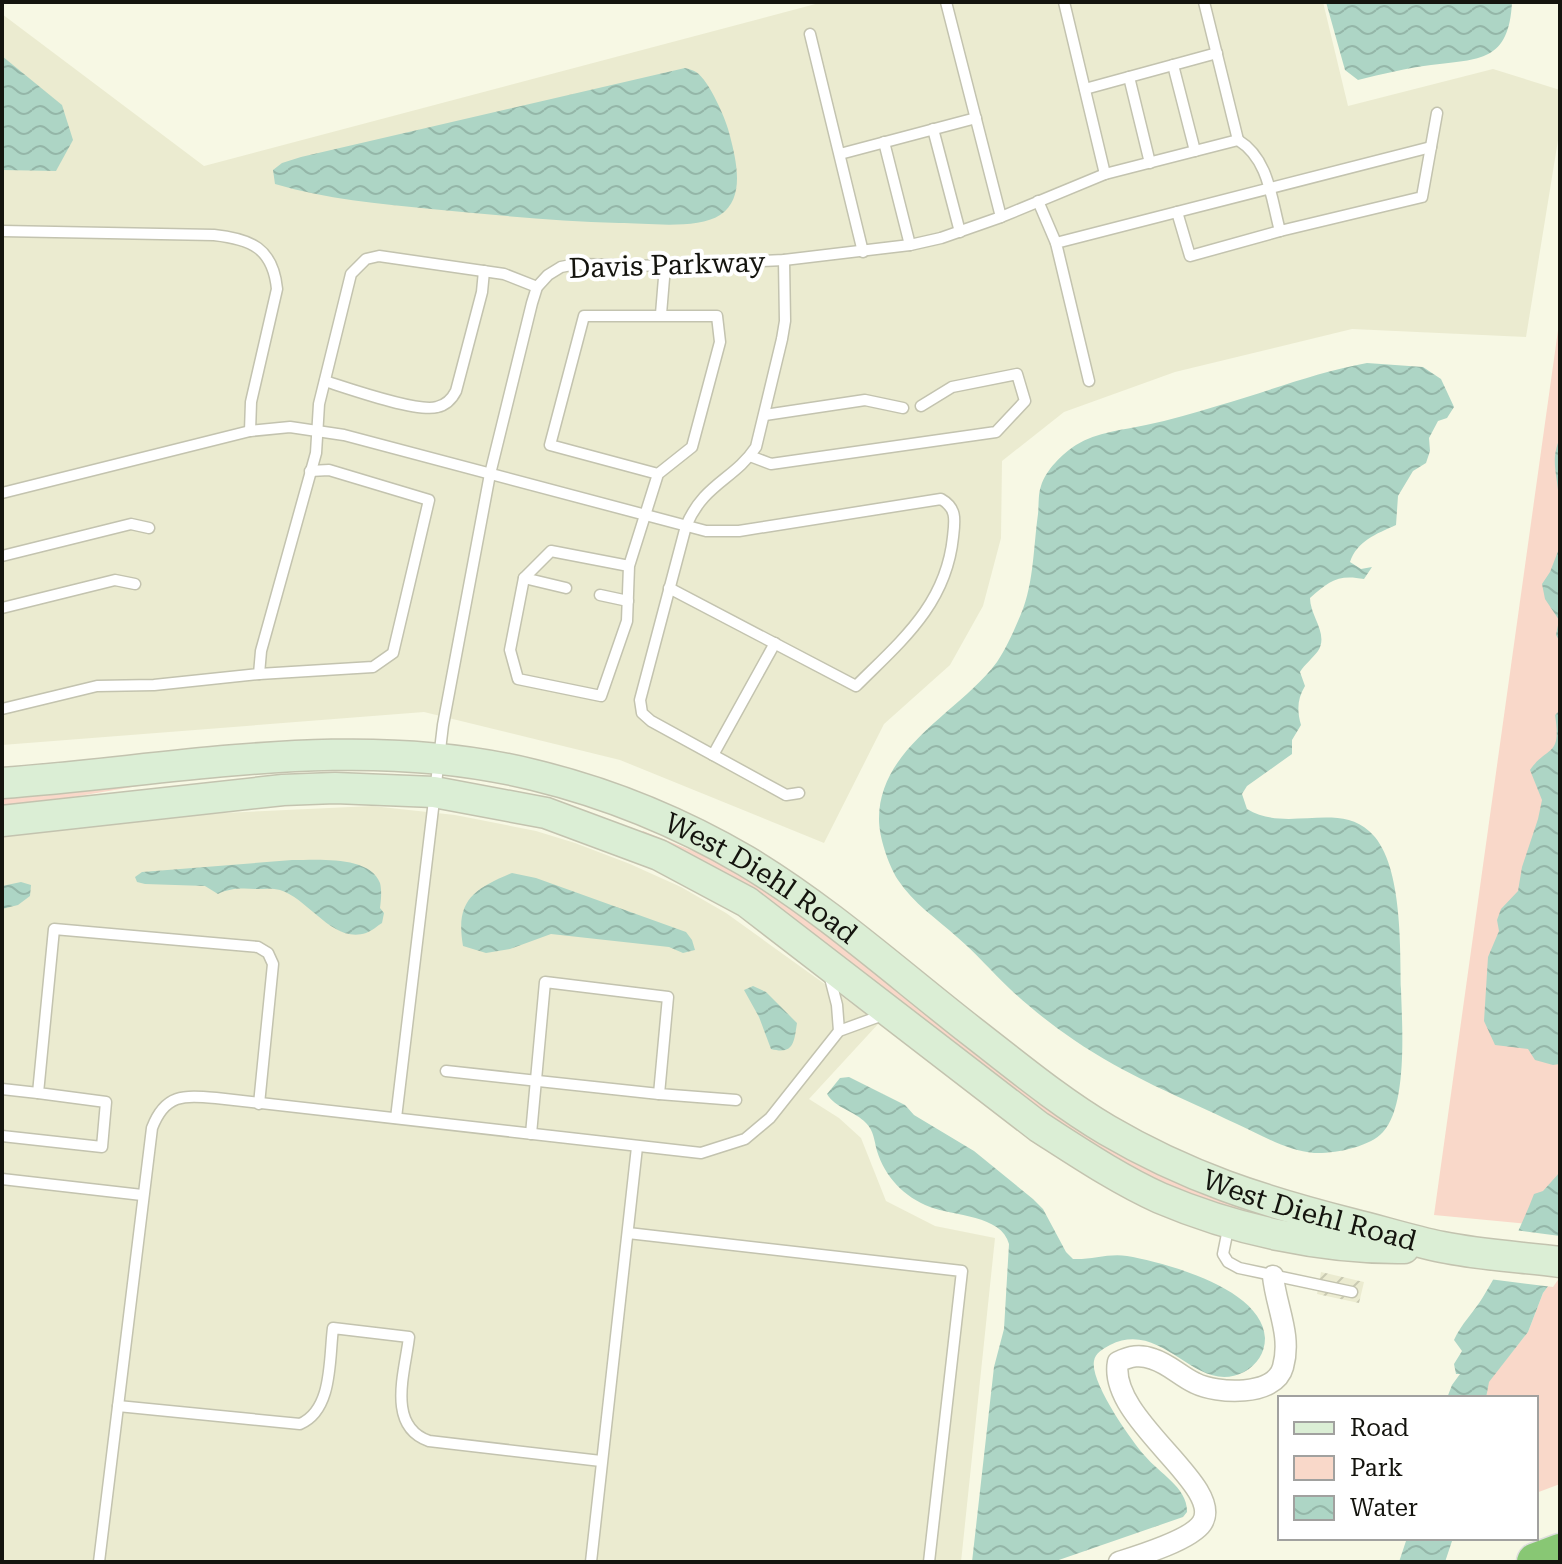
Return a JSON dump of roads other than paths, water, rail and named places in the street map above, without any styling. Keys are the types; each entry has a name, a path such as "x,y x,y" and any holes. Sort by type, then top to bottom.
{"highway":[{"path":"1536,1562 1560,1553"}],"street":[{"name":"West Diehl Road","path":"2,783 245,759 386,754 498,767 571,785 692,832 745,861 822,914 1059,1099 1174,1166 1251,1197 1456,1249 1560,1262"},
{"name":"West Diehl Road","path":"2,821 283,790 374,788 434,792 546,813 659,855 747,902 1039,1127 1088,1159 1160,1198 1250,1229 1361,1249 1456,1249"},
{"path":"1119,1562 1182,1538 1201,1525 1206,1511 1203,1496 1193,1481 1169,1457 1132,1408 1116,1374 1118,1362 1131,1356 1151,1357 1197,1385 1216,1390 1235,1391 1269,1384 1278,1378 1283,1367 1285,1339 1284,1320 1273,1276"}],"lane":[{"path":"946,2 1001,217"},
{"path":"1064,2 1105,174"},
{"path":"1204,2 1238,140 1256,154 1280,231"},
{"path":"810,34 863,252"},
{"path":"1085,89 1217,53"},
{"path":"1173,65 1195,151"},
{"path":"1129,77 1150,163"},
{"path":"1177,212 1190,256 1422,197 1437,113"},
{"path":"840,154 976,118"},
{"path":"933,129 960,232"},
{"name":"Davis Parkway","path":"396,1118 437,758 490,474 537,287 561,267 576,264 665,266 784,260 910,245 960,232 1105,174 1238,140"},
{"path":"884,142 910,245"},
{"path":"1056,243 1431,147"},
{"path":"1038,201 1056,243 1089,381"},
{"path":"2,231 214,235 242,238 263,251 274,270 277,289 251,402 250,431"},
{"path":"259,674 261,651 310,471 319,429 319,404 351,274 366,259 379,256 504,274 537,287"},
{"path":"784,260 785,321 756,447 695,506 686,526 640,700 642,713 713,755 786,795 799,793"},
{"path":"661,314 665,266"},
{"path":"325,381 421,408 442,406 456,391 482,292 484,271"},
{"path":"629,566 551,551 524,578 510,650 518,679 601,696 627,621 629,566 643,515 658,474 692,447 720,342 717,316 584,316 550,445 658,474"},
{"path":"750,456 771,464 996,432 1025,401 1017,374 952,387 921,406"},
{"path":"765,415 865,400 903,408"},
{"path":"2,493 250,431 290,427 319,429 706,531 739,531 941,499 950,505 955,514 951,560 920,623 856,686 669,588"},
{"path":"2,709 97,686 154,685 373,667 393,653 429,500 329,470 310,471"},
{"path":"2,556 131,524 149,528"},
{"path":"524,578 566,588"},
{"path":"2,608 115,580 135,584"},
{"path":"600,595 628,601"},
{"path":"713,755 775,643"},
{"path":"38,1093 54,929 258,947 268,953 273,964 259,1104"},
{"path":"824,959 837,1005 839,1031"},
{"path":"531,1134 545,982 668,997 659,1094"},
{"path":"99,1562 152,1128 159,1112 169,1102 186,1096 701,1153 745,1139 770,1118 839,1031 872,1017 893,1013"},
{"path":"446,1071 736,1100"},
{"path":"2,1089 106,1102 102,1147 2,1136"},
{"path":"591,1562 637,1147"},
{"path":"2,1179 142,1195"},
{"path":"1230,1222 1223,1245 1223,1254 1228,1262 1239,1268 1352,1292"},
{"path":"628,1233 962,1271 929,1562"},
{"path":"118,1406 300,1424 315,1415 324,1398 333,1328 409,1337 402,1413 410,1431 418,1437 429,1441 601,1461"}],"water":[{"path":"1326,2 1512,2 1505,36 1489,54 1358,80 1345,70"},
{"path":"2,56 62,105 73,140 56,171 2,170"},
{"path":"685,68 701,76 712,92 725,121 735,156 737,178 733,199 728,208 710,220 671,225 525,218 353,200 275,184 273,170 282,163 301,157"},
{"path":"1367,363 1423,367 1441,379 1454,407 1447,418 1438,421 1429,438 1430,451 1426,463 1413,471 1398,496 1396,525 1368,539 1353,555 1350,562 1361,569 1372,567 1364,579 1347,577 1334,580 1310,598 1321,645 1300,672 1305,686 1298,705 1301,725 1292,740 1292,754 1247,786 1242,794 1247,809 1262,816 1342,819 1356,823 1369,831 1380,844 1394,883 1399,928 1402,1064 1391,1120 1383,1132 1370,1142 1314,1153 1275,1142 1154,1085 1093,1053 1049,1022 1017,996 904,888 888,858 879,819 883,794 892,771 906,751 981,680 997,662 1008,642 1030,582 1040,489 1060,458 1076,445 1101,434 1182,416"},
{"path":"1560,438 1560,530 1555,464"},
{"path":"1560,546 1560,642 1556,635 1559,620 1545,599 1542,584"},
{"path":"1560,710 1560,1064 1553,1065 1535,1060 1528,1049 1495,1045 1484,1021 1488,957 1499,931 1497,920 1501,909 1518,891 1542,800 1530,770 1555,745 1555,715"},
{"path":"292,860 354,863 374,874 380,883 380,908 384,913 382,923 368,932 354,935 332,927 280,890 241,889 218,894 205,886 145,884 137,882 135,877 142,872"},
{"path":"512,873 536,878 686,932 695,950 683,953 669,947 551,934 510,949 486,953 463,946 462,917 470,898 487,885"},
{"path":"21,882 31,885 30,896 18,905 2,909 2,886"},
{"path":"753,986 766,992 797,1023 794,1041 789,1048 771,1049 759,1017 744,990"},
{"path":"849,1077 905,1105 914,1115 974,1151 1043,1209 1066,1252 1073,1259 1127,1256 1188,1272 1231,1292 1260,1321 1265,1338 1259,1358 1244,1372 1226,1377 1210,1375 1147,1341 1129,1339 1110,1345 1095,1358 1094,1370 1098,1382 1122,1424 1145,1456 1183,1496 1187,1512 1183,1517 1053,1562 972,1562 994,1367 1004,1329 1009,1244 1005,1234 997,1227 976,1218 930,1207 912,1198 897,1185 885,1169 869,1126 827,1094 840,1078"},
{"path":"1560,1172 1560,1270 1543,1293 1528,1332 1489,1382 1486,1396 1448,1396 1460,1374 1456,1374 1454,1364 1462,1351 1454,1340 1497,1272 1534,1194 1543,1191"},
{"path":"1406,1540 1452,1540 1445,1562 1399,1562"}]}
